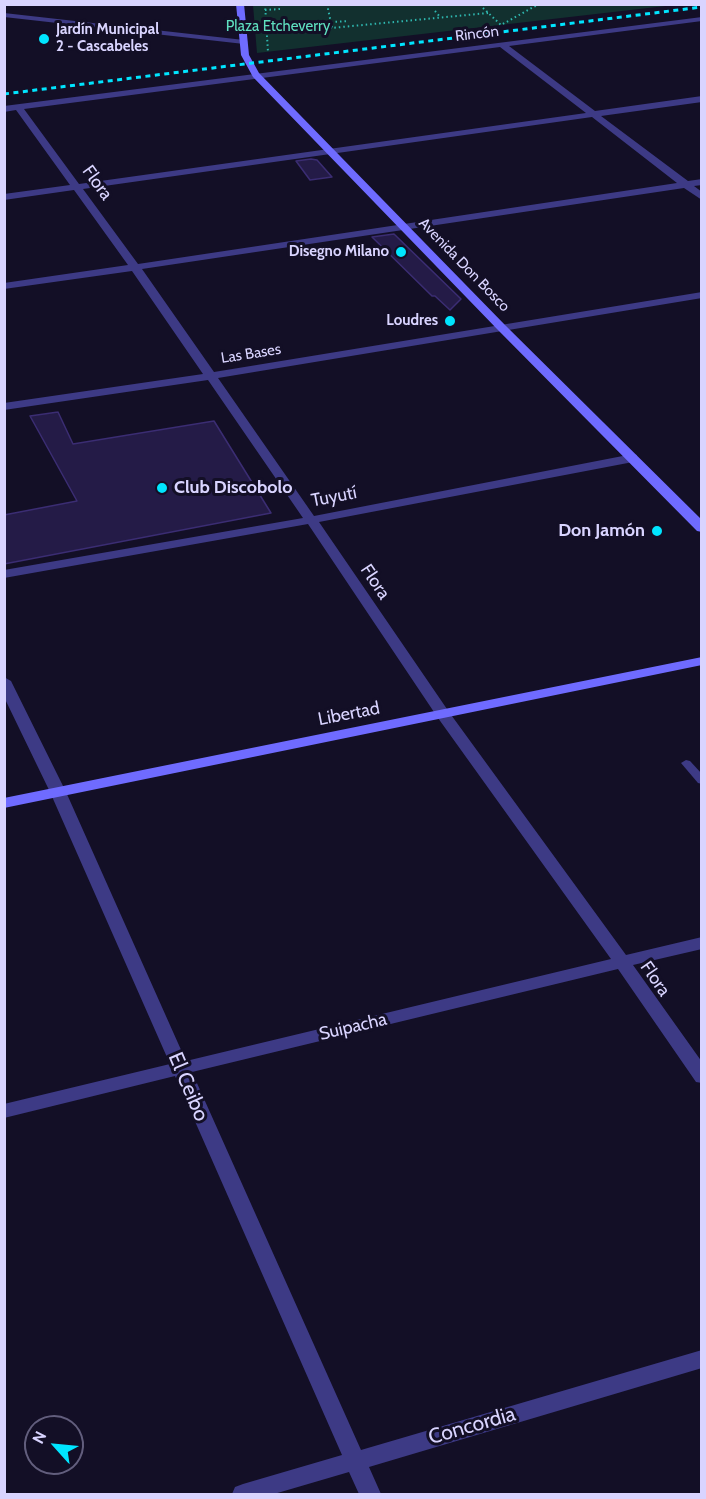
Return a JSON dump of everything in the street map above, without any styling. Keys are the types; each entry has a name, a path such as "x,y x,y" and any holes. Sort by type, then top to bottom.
{"main road":[{"name":"Avenida Don Bosco","path":"240,4 248,64 256,75 501,327 700,524"},
{"name":"Libertad","path":"4,803 702,661"}],"street":[{"path":"4,15 244,42"},
{"name":"Rincón","path":"11,108 701,19"},
{"path":"501,44 702,197"},
{"path":"4,197 702,99"},
{"name":"Flora","path":"11,108 78,187 312,520 443,715 622,962 702,1077"},
{"path":"4,286 406,228 702,182"},
{"name":"Las Bases","path":"4,407 210,376 702,295"},
{"name":"Tuyutí","path":"4,574 312,520 633,458"},
{"name":"El Ceibo","path":"4,681 58,792 179,1069 370,1494"},
{"name":"Suipacha","path":"4,1111 702,943"},
{"name":"Concordia","path":"243,1494 702,1359"}],"lane":[{"path":"686,763 702,782"}],"path":[{"path":"265,4 268,52"},
{"path":"327,4 332,28"},
{"path":"483,4 482,7 501,25 539,4"},
{"path":"265,10 280,9"},
{"path":"435,11 441,18"},
{"path":"267,30 300,31 488,13"},
{"path":"331,21 349,21"},
{"path":"353,22 356,26"},
{"path":"300,31 304,36"}],"green space":[{"name":"Plaza Etcheverry","path":"253,4 674,5 257,53"}],"building":[{"path":"317,160 332,177 310,180 296,161"},
{"path":"394,234 461,299 450,310 435,296 432,296 372,237"},
{"name":"Club Discobolo","path":"58,412 73,444 214,421 271,513 4,564 4,515 77,501 30,416"}],"railway":[{"path":"4,94 702,7"}],"place":[{"name":"Jardín Municipal 2 - Cascabeles","path":"44,39"},
{"name":"Disegno Milano","path":"401,252"},
{"name":"Loudres","path":"450,321"},
{"name":"Club Discobolo","path":"162,488"},
{"name":"Don Jamón","path":"657,531"}]}
